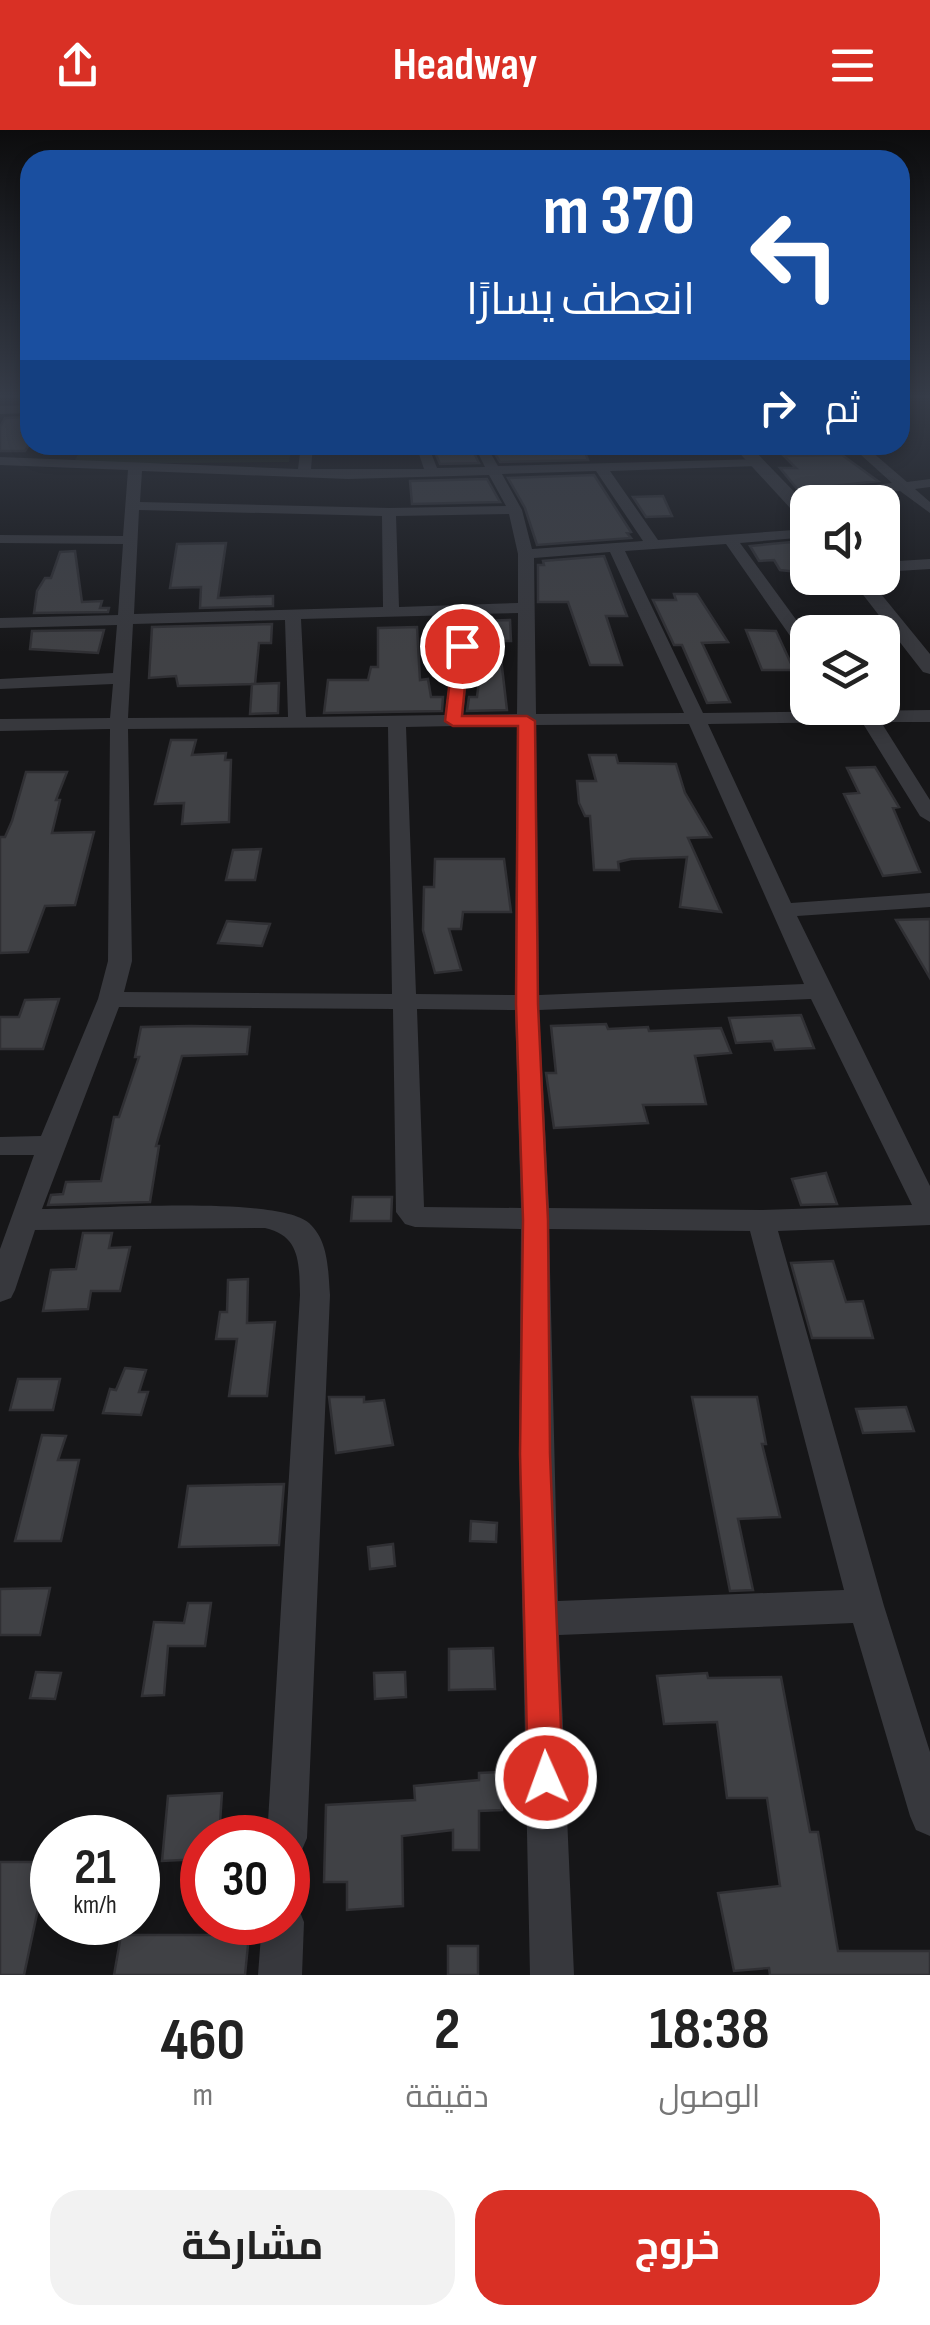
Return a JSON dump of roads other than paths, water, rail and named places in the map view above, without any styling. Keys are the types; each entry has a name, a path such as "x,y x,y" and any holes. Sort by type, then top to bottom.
{"street":[{"path":"0,1290 51,1145 110,999 122,944 118,723 134,480"},
{"path":"499,480 515,510 526,554 527,1004 536,1220 535,1454 552,1975"},
{"path":"609,480 654,544"},
{"path":"773,480 790,499"},
{"path":"900,486 930,482"},
{"path":"900,486 930,509"},
{"path":"130,506 389,512 515,510"},
{"path":"389,512 391,610"},
{"path":"526,554 790,535"},
{"path":"730,539 790,624"},
{"path":"1,541 129,540"},
{"path":"397,722 410,1212 423,1219 761,1221 930,1214 818,992 615,547"},
{"path":"900,566 930,564"},
{"path":"872,595 930,668"},
{"path":"0,623 526,608"},
{"path":"453,721 466,609"},
{"path":"293,613 297,722"},
{"path":"0,684 121,678"},
{"path":"900,715 930,716"},
{"path":"0,725 790,717"},
{"path":"866,725 930,816"},
{"path":"783,910 930,900"},
{"path":"110,999 527,1004 818,992"},
{"path":"0,1146 51,1145"},
{"path":"27,1220 265,1218 300,1230 311,1243 314,1295 288,1815"},
{"path":"761,1221 866,1606 930,1816"},
{"path":"540,1619 866,1606"},
{"path":"280,1975 282,1945"}]}
